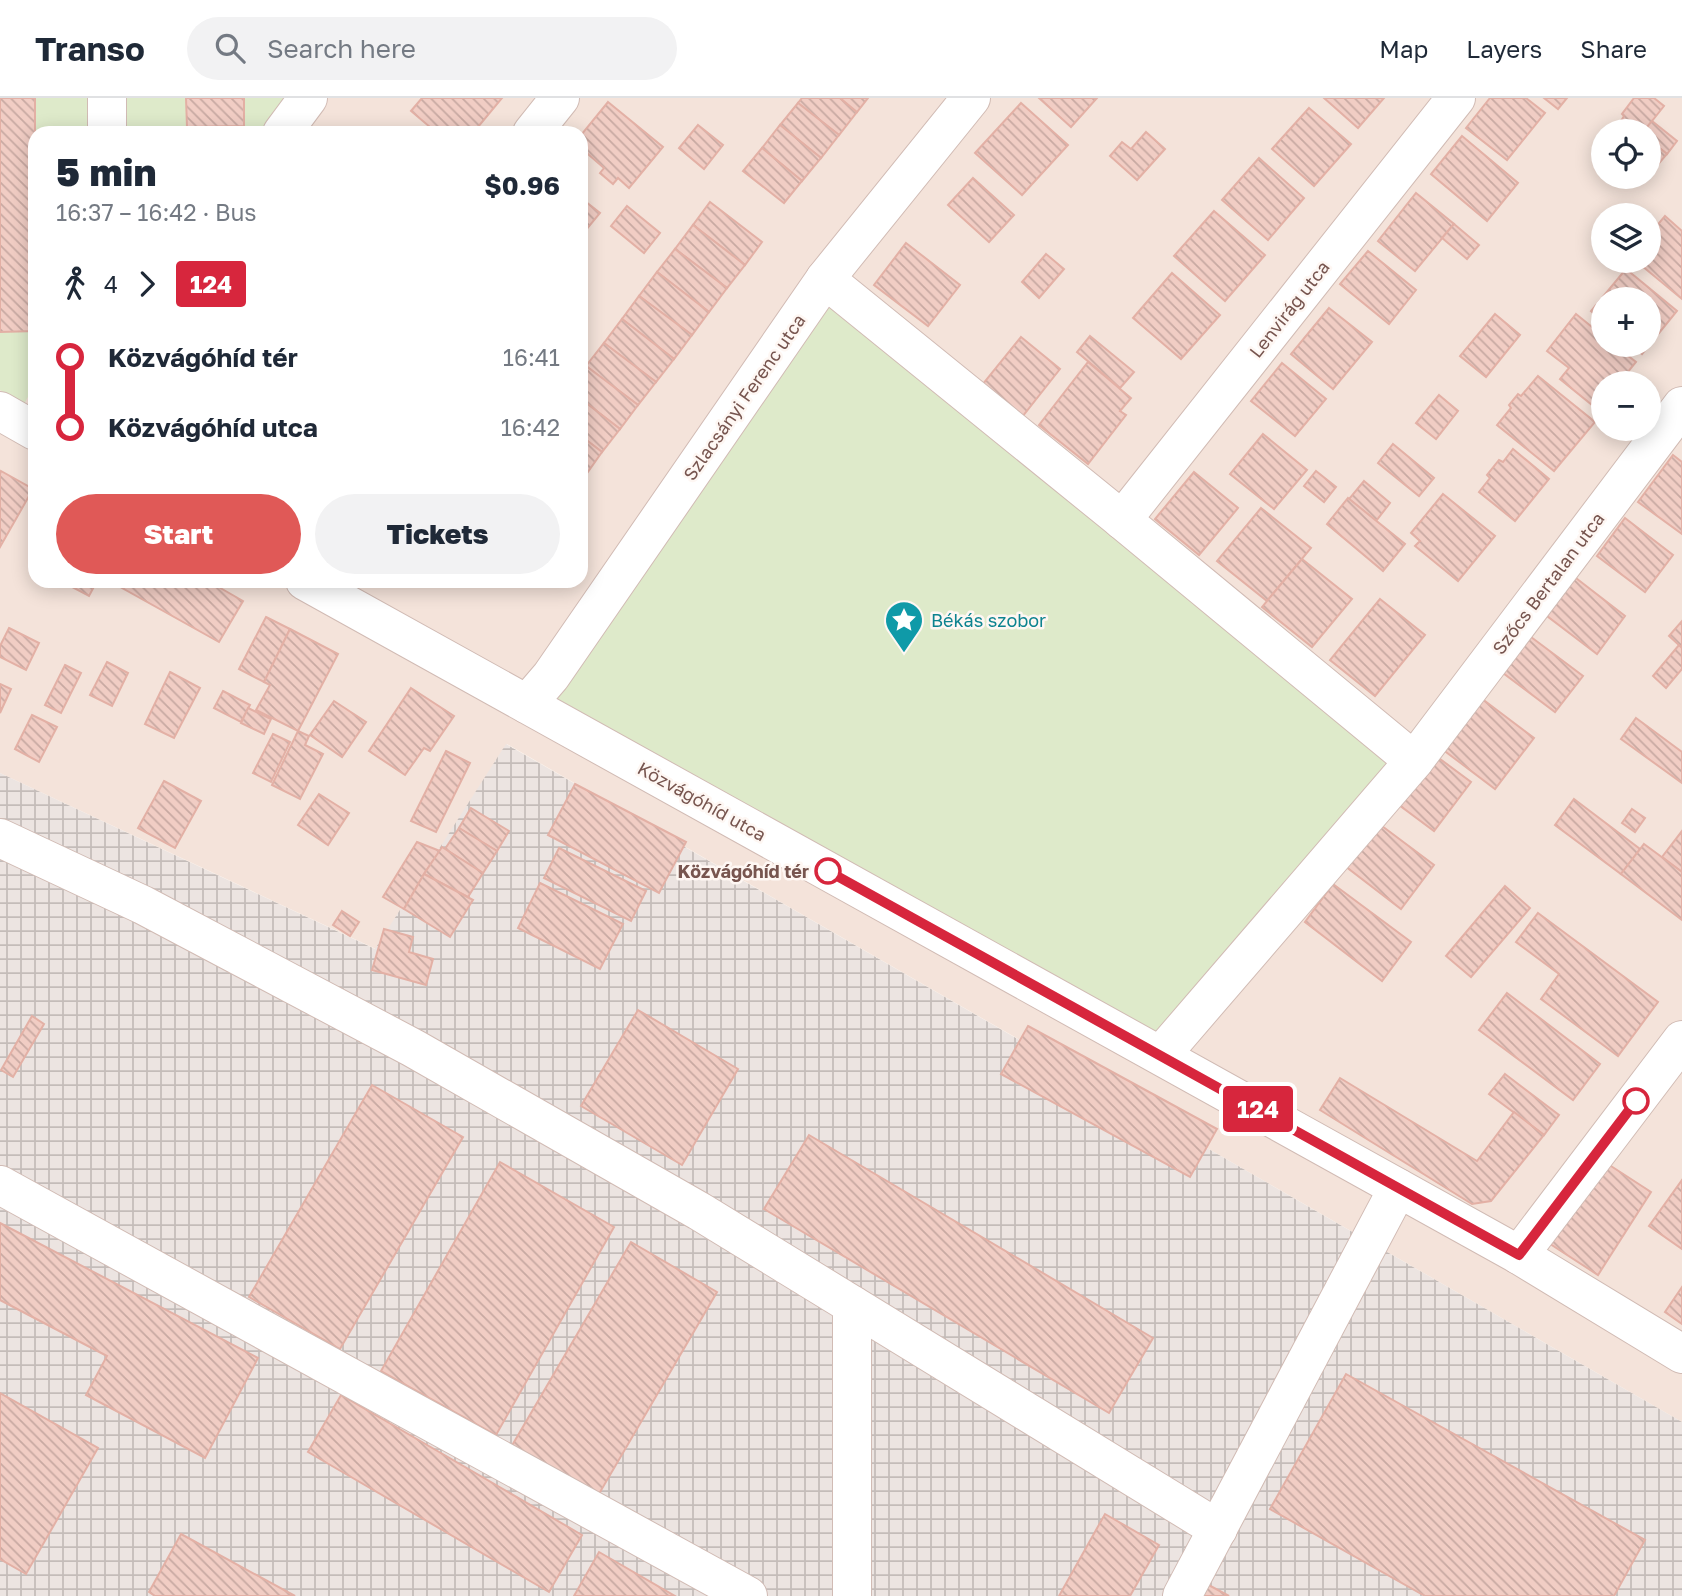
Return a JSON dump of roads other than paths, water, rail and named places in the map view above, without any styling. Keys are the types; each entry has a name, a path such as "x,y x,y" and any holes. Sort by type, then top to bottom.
{"street":[{"path":"107,98 107,126"},
{"path":"287,126 308,98"},
{"path":"538,126 560,98"},
{"name":"Szlacsányi Ferenc utca","path":"527,704 551,677 825,279 971,98"},
{"name":"Lenvirág utca","path":"1122,520 1456,98"},
{"path":"825,279 1414,761 1161,1055"},
{"name":"Szőcs Bertalan utca","path":"1414,761 1682,406"},
{"path":"0,411 28,427"},
{"name":"Közvágóhíd utca","path":"318,588 1519,1255 1682,1354"},
{"path":"0,838 144,905 412,1048 699,1211 1217,1529"},
{"path":"1519,1255 1682,1040"},
{"path":"0,1185 748,1596"},
{"path":"1182,1596 1398,1188"},
{"path":"852,1305 852,1596"}],"place":[{"name":"Békás szobor","path":"904,654"},
{"name":"Közvágóhíd tér","path":"828,871"}]}
